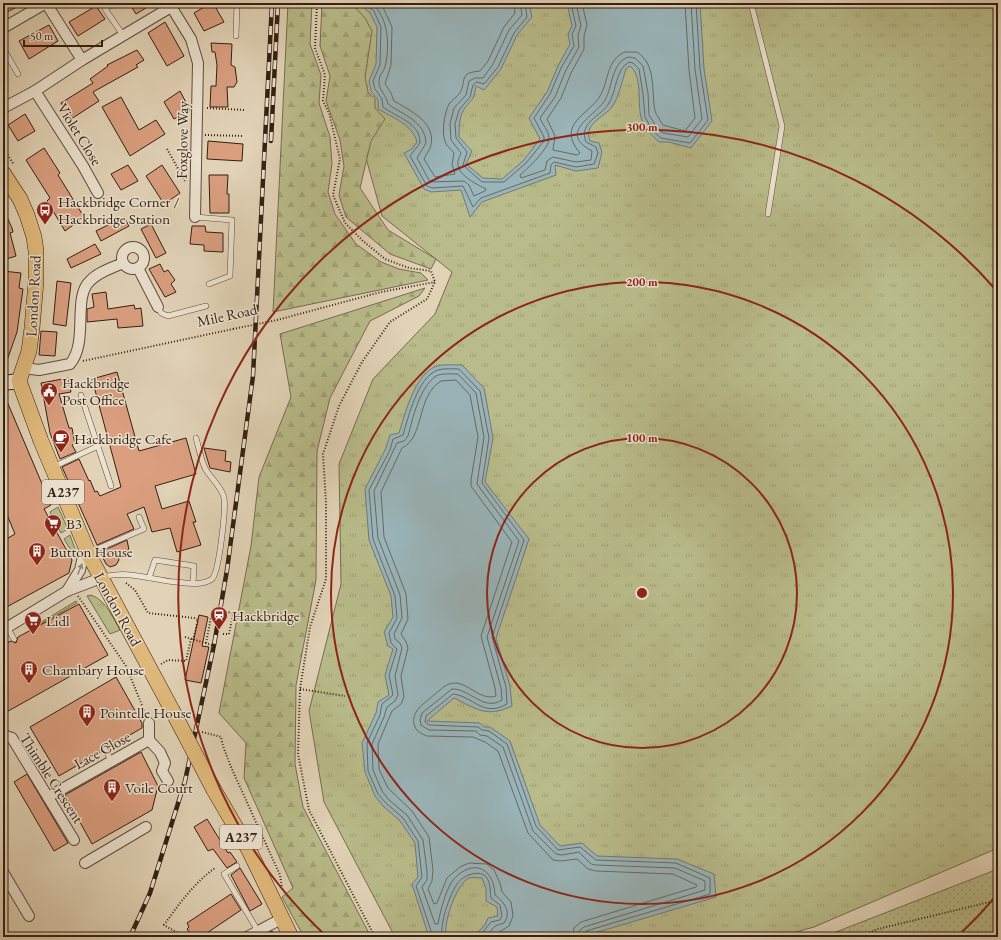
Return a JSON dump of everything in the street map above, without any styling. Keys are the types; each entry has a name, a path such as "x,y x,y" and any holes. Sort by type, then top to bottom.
{"main road":[{"name":"London Road","path":"4,177 27,215 34,237 36,251 35,304 29,351 22,374 41,441 86,549 100,578 214,790 249,850 291,937"},
{"path":"3,383 22,374"}],"street":[{"path":"3,28 46,3 82,60"},
{"path":"3,108 35,91 173,4"},
{"name":"Foxglove Way","path":"173,4 191,39 198,62 195,217"},
{"name":"Violet Close","path":"35,91 83,166 98,193"},
{"path":"136,247 142,252 144,259 138,268 128,268 123,263 122,256 125,250 136,247"},
{"path":"22,374 70,364 75,358 78,347 85,287 89,281 98,275 123,263"},
{"path":"138,268 158,307"},
{"path":"70,590 80,570 86,549"},
{"path":"5,628 70,590 100,578"},
{"name":"Lace Close","path":"149,722 149,740 160,752 165,763 162,771 168,781"},
{"name":"Thimble Crescent","path":"3,735 12,738 74,840"},
{"name":"Lace Close","path":"48,797 149,740"},
{"path":"85,863 146,827"},
{"path":"3,872 30,916"},
{"path":"247,937 281,919"}],"lane":[{"path":"236,36 237,3"},
{"path":"751,3 782,126 768,214"},
{"path":"114,4 105,9 123,35"},
{"path":"3,48 18,74"},
{"name":"Foxglove Way","path":"195,217 232,220 230,276 209,284"},
{"path":"158,307 161,313 168,316 206,306"},
{"path":"81,395 111,486"},
{"path":"100,578 121,573 193,583 204,582 213,578 221,548 224,497 205,469 196,438"},
{"path":"52,468 98,446"},
{"path":"86,549 144,529 139,517"},
{"path":"149,578 155,560 194,566 193,583"},
{"path":"5,628 14,639"},
{"path":"105,750 112,762"},
{"path":"237,866 224,874 258,931"}],"path":[{"path":"317,3 315,48 325,75 323,101 329,113 340,159 334,195 346,223 363,241 385,259 409,268 431,271 435,282 427,299 390,322 362,362 339,406 323,454 326,503 326,579 310,627 300,689 298,754 309,810 375,937"},
{"path":"198,108 244,110"},
{"path":"197,134 244,136"},
{"path":"167,149 186,182 196,183"},
{"name":"Mile Road","path":"70,364 277,320 381,292 435,282"},
{"path":"122,580 135,590 148,613 194,618 198,620 186,661 168,660 158,665"},
{"path":"70,590 126,666 149,722"},
{"path":"206,643 213,610 233,614 229,634 223,634"},
{"path":"184,637 212,645"},
{"path":"300,689 345,696"},
{"path":"202,732 221,737 231,768 280,875 281,893"},
{"path":"185,937 164,925 184,897 204,876 216,868"},
{"path":"858,937 878,929 998,900"}],"green space":[{"path":"288,3 312,3 310,44 321,75 319,103 330,137 332,164 328,192 335,214 356,244 381,262 399,269 421,273 428,280 273,312"},
{"path":"322,3 351,3 365,18 372,31 365,77 368,92 375,99 375,108 385,119 371,141 360,188 388,230 436,259 431,269 390,254 346,217 339,195 344,166 340,140 326,101 330,76 320,46"},
{"path":"335,3 998,3 998,848 814,927 777,937 395,937 324,802 309,711 341,584 339,464 373,379 435,314 452,272 382,216 332,35"},
{"path":"425,288 419,296 370,321 330,398 317,451 316,580 296,685 295,764 303,807 371,937 304,937 282,897 293,888 244,778 246,743 219,713 251,546 259,477 291,397 280,334"},
{"path":"58,507 68,529 61,533 50,512"},
{"path":"70,535 75,549 75,557 64,539"},
{"path":"91,595 96,597 105,605 120,630 110,634 87,596"},
{"path":"76,601 77,603 39,625 38,624"},
{"path":"998,869 998,937 823,937"}],"water":[{"path":"358,3 529,3 532,17 517,35 501,69 484,90 476,86 473,98 463,111 461,117 459,137 472,151 466,164 483,178 502,179 523,161 540,139 529,118 547,92 558,66 570,44 568,34 572,26 567,3 700,3 704,69 712,121 691,148 669,142 659,142 643,124 640,111 637,76 630,66 626,69 612,107 595,122 589,130 590,141 599,143 602,152 598,168 576,171 555,165 556,175 482,202 470,217 461,190 431,192 424,189 404,153 412,149 417,142 415,136 401,122 378,109 378,100 371,91 369,81 376,64 377,27 370,13"},
{"path":"462,365 484,388 493,438 485,482 529,539 496,638 510,686 512,706 503,710 488,712 475,709 454,698 427,721 480,723 484,727 490,727 510,741 540,825 560,846 582,843 597,856 677,859 714,874 716,897 581,937 473,937 485,925 488,918 498,916 497,907 486,901 486,888 482,878 469,878 464,882 455,896 446,923 446,937 429,937 412,884 418,877 415,843 400,821 383,806 375,796 365,772 362,743 376,713 378,702 389,695 385,675 393,649 388,646 384,632 393,617 391,596 369,540 365,489 386,448 390,435 399,433 412,395 423,377 429,370 437,366"}],"building":[{"path":"3,3 25,3 3,14"},
{"path":"129,3 154,3 136,14"},
{"path":"213,3 224,22 204,31 194,13"},
{"path":"96,6 105,19 78,36 69,22"},
{"path":"165,22 184,56 167,66 148,33"},
{"path":"49,25 58,41 29,59 19,41"},
{"path":"211,43 232,44 231,65 235,67 237,82 234,87 227,87 228,107 210,107 211,86 216,86 217,65 215,52 212,52"},
{"path":"137,50 144,60 136,65 138,67 93,92 99,101 71,119 61,103 93,83 90,79 108,66 107,65"},
{"path":"180,91 190,110 174,119 164,102"},
{"path":"121,97 139,130 156,120 165,134 130,156 102,107"},
{"path":"25,114 35,131 18,141 8,125"},
{"path":"208,141 243,144 242,161 207,159"},
{"path":"44,148 60,173 58,175 84,217 65,231 47,201 50,198 26,160"},
{"path":"128,165 138,181 121,190 111,174"},
{"path":"162,165 180,193 164,204 146,176"},
{"path":"209,175 228,175 227,194 229,194 229,213 210,213"},
{"path":"3,208 12,228 13,232 10,233 16,256 3,260"},
{"path":"124,217 129,226 101,241 96,231"},
{"path":"151,224 166,253 156,258 141,229"},
{"path":"192,226 205,226 206,232 223,233 223,252 204,251 204,245 190,244"},
{"path":"95,244 101,254 71,268 67,259"},
{"path":"160,264 164,272 168,270 175,280 171,284 176,292 165,297 149,269"},
{"path":"3,271 21,273 19,288 23,289 17,332 4,369 3,308 5,290 3,290"},
{"path":"57,281 71,283 66,326 53,324"},
{"path":"106,292 108,309 134,305 135,309 141,308 143,326 118,328 117,319 87,322 87,309 94,307 92,294"},
{"path":"41,331 57,332 55,356 39,355"},
{"path":"117,372 139,451 186,438 196,474 155,486 162,509 189,501 196,522 193,522 201,545 177,552 170,528 152,532 144,507 127,514 134,529 97,545 62,467 79,459 95,492 97,491 100,496 121,487 92,379"},
{"path":"68,378 71,392 59,394 69,428 72,428 75,444 72,445 76,452 60,459 50,433 41,383"},
{"path":"3,392 51,505 44,509 72,560 69,573 3,609 3,541 15,534 3,505"},
{"path":"204,448 226,451 225,461 231,462 230,472 210,468"},
{"path":"127,540 129,550 117,553 119,560 116,565 110,567 106,564 100,552"},
{"name":"Chambary House","path":"79,604 108,655 3,714 3,645 11,641 16,643 18,637"},
{"path":"199,615 208,617 202,646 209,647 201,683 185,680"},
{"name":"Pointelle House","path":"116,677 142,723 142,728 109,747 103,746 102,751 59,776 30,727"},
{"name":"Voile Court","path":"141,752 158,786 152,810 92,844 65,795"},
{"path":"27,774 68,843 54,851 14,782"},
{"path":"207,819 228,853 230,852 237,862 227,868 213,849 208,851 194,827"},
{"path":"240,868 262,904 250,911 231,875"},
{"path":"231,894 241,910 201,937 193,937 187,929 189,927 187,923"},
{"path":"272,931 276,937 261,937"}],"railway":[{"path":"130,937 150,893 185,781 214,645 227,570 253,376 272,3"},
{"path":"271,141 278,3"}],"place":[{"name":"Hackbridge Corner / Hackbridge Station","path":"45,225"},
{"name":"Hackbridge Post Office","path":"49,406"},
{"name":"Hackbridge Cafe","path":"61,453"},
{"name":"B3","path":"53,538"},
{"name":"Button House","path":"37,566"},
{"name":"Hackbridge","path":"219,630"},
{"name":"Lidl","path":"33,635"},
{"name":"Chambary House","path":"29,684"},
{"name":"Pointelle House","path":"87,727"},
{"name":"Voile Court","path":"112,802"}]}
